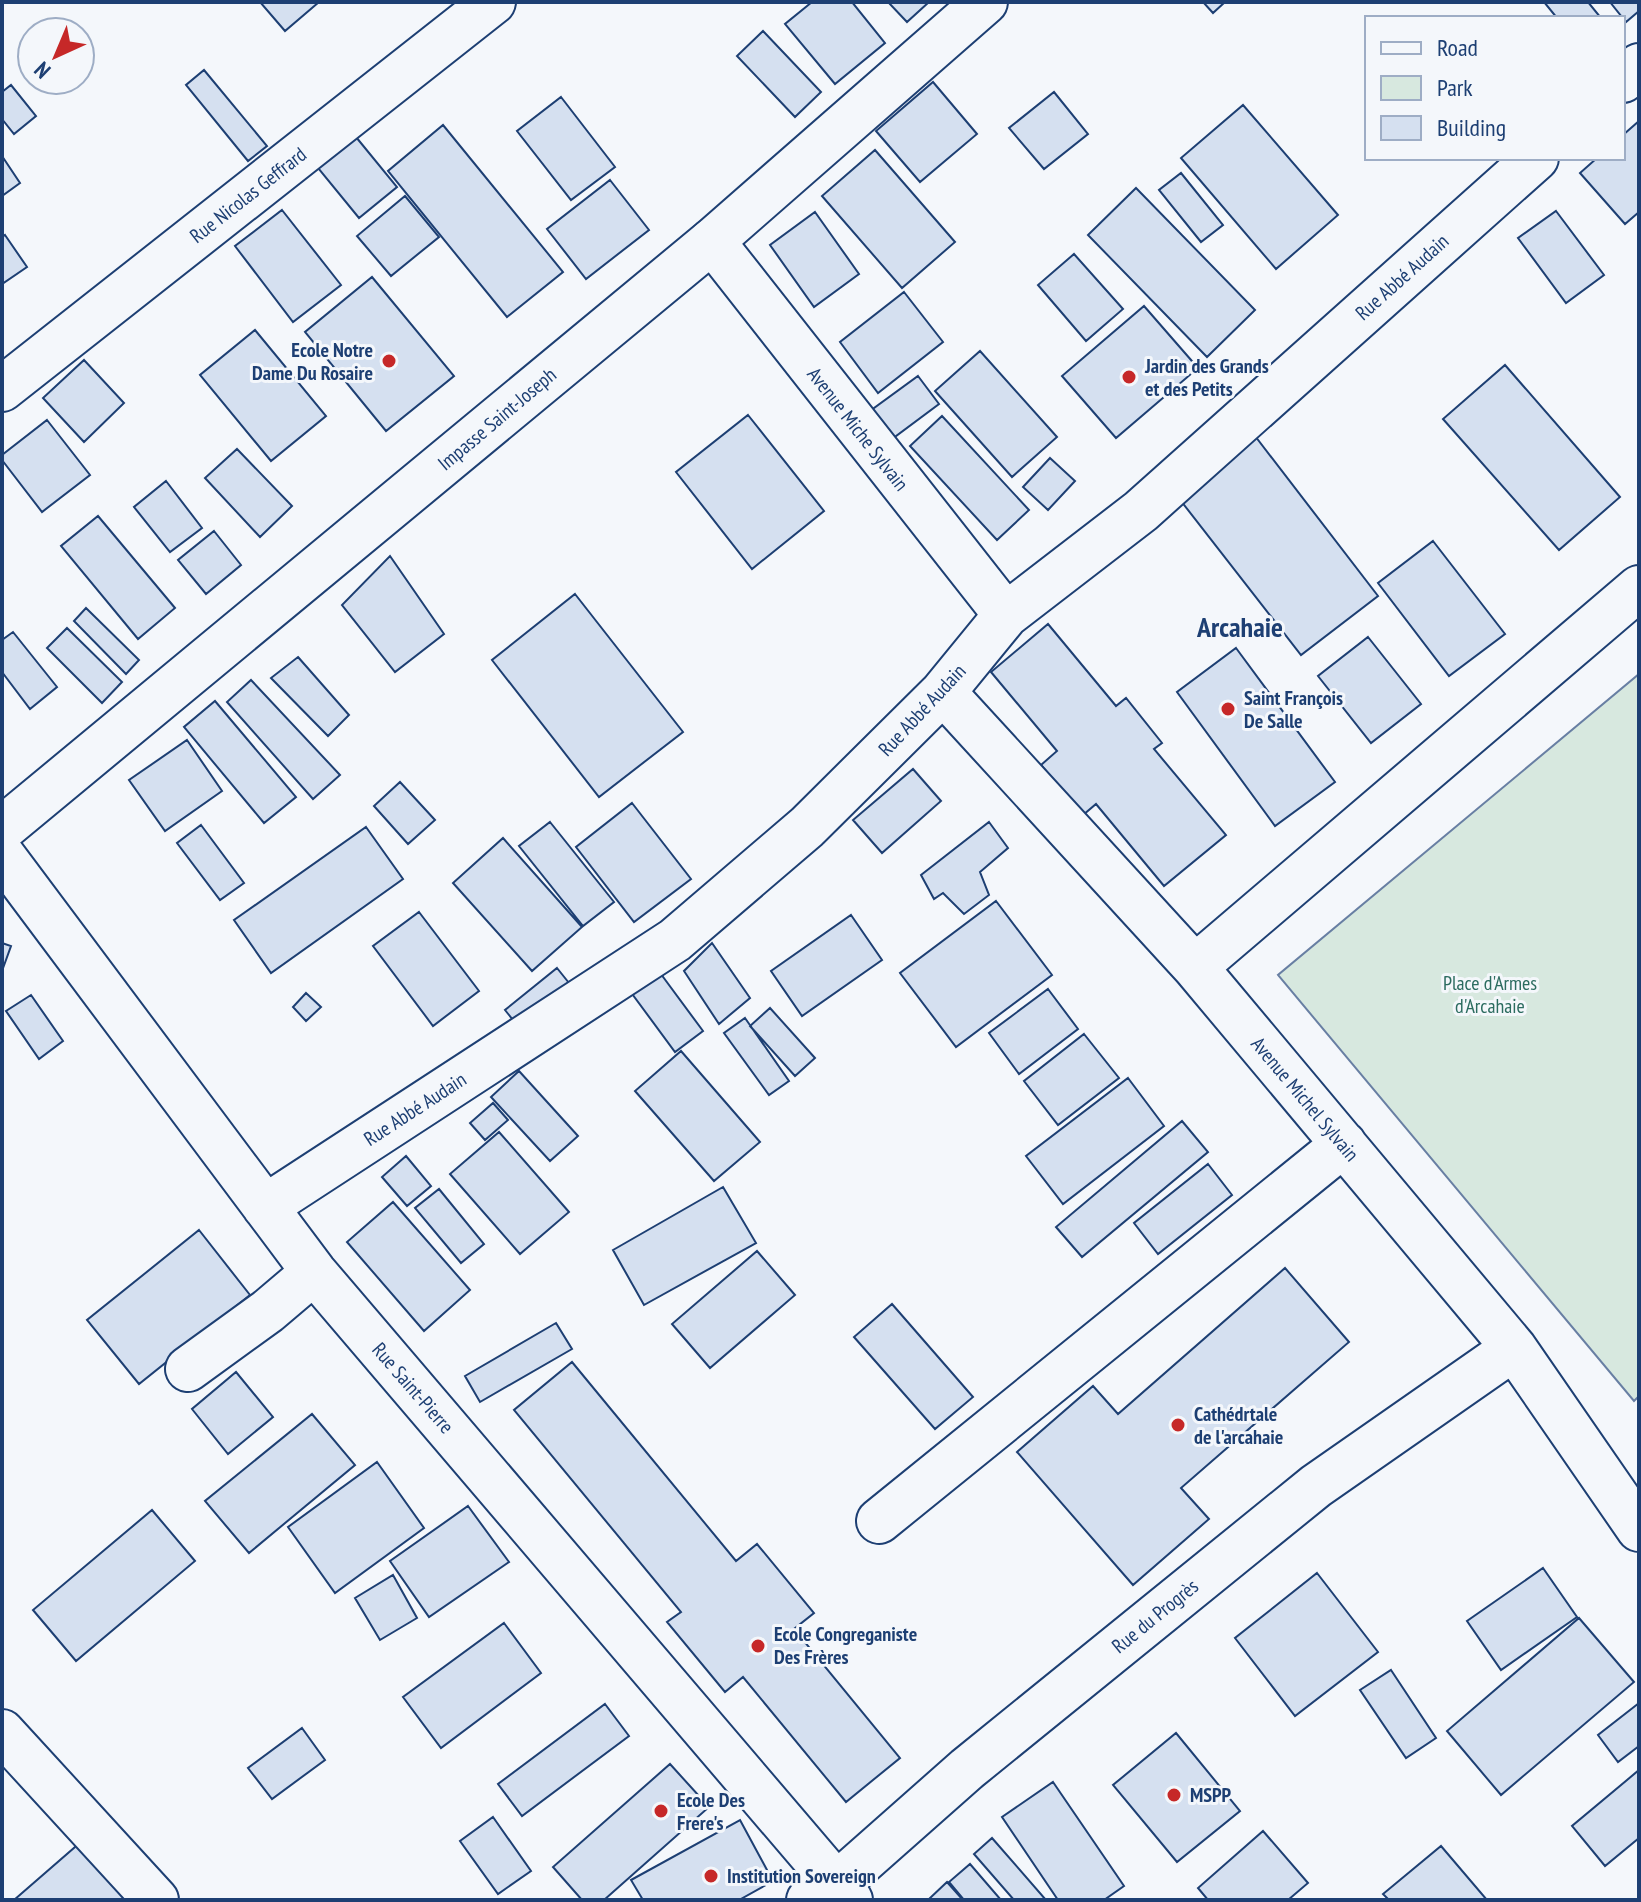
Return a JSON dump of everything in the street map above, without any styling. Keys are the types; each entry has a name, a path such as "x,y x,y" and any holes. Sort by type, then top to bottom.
{"street":[{"name":"Rue Nicolas Geffrard","path":"2,389 493,2"},
{"name":"Impasse Saint-Joseph","path":"2,829 712,241 985,2"},
{"name":"Rue Abbé Audain","path":"265,1207 675,940 807,827 943,692 1006,615 1141,511 1534,160"},
{"name":"Avenue Miche Sylvain","path":"712,241 1006,615"},
{"path":"1195,967 1639,588"},
{"name":"Avenue Michel Sylvain","path":"943,692 1195,967 1344,1144 1514,1348 1636,1519"},
{"name":"Rue Saint-Pierre","path":"2,855 314,1272 832,1895"},
{"path":"879,1521 1344,1144"},
{"path":"188,1369 268,1311 314,1272"},
{"name":"Rue du Progrès","path":"832,1895 967,1769 1316,1486 1514,1348"},
{"path":"2,1732 156,1900"}],"green space":[{"name":"Place d'Armes d'Arcahaie","path":"1639,674 1639,1396 1634,1401 1278,975"}],"building":[{"path":"260,2 319,2 285,31"},
{"path":"812,2 852,2 885,43 835,84 785,24"},
{"path":"888,2 929,2 907,22"},
{"path":"1203,2 1225,2 1213,13"},
{"path":"1544,2 1588,2 1599,16 1555,16"},
{"path":"1610,2 1639,2 1639,11 1626,22 1625,16 1621,16"},
{"path":"763,31 821,92 795,117 737,56"},
{"path":"204,70 267,146 248,161 186,85"},
{"path":"933,82 977,134 920,182 876,131"},
{"path":"11,85 16,96 20,96 36,116 14,134 2,119 2,92"},
{"path":"1054,92 1088,134 1044,169 1009,128"},
{"path":"561,97 615,167 571,200 517,131"},
{"path":"1243,105 1338,215 1276,269 1181,158"},
{"path":"1639,121 1639,212 1625,224 1580,173 1595,160 1625,160 1625,133"},
{"path":"443,125 563,272 507,317 388,171"},
{"path":"356,137 397,187 359,218 318,168"},
{"path":"875,150 955,242 902,288 822,196"},
{"path":"2,156 20,183 2,196"},
{"path":"1181,173 1223,225 1201,242 1159,190"},
{"path":"610,180 649,230 586,279 547,229"},
{"path":"1136,188 1255,310 1207,357 1088,235"},
{"path":"405,196 439,237 391,276 357,236"},
{"path":"282,210 341,285 293,322 235,246"},
{"path":"1556,211 1604,275 1566,303 1518,238"},
{"path":"815,212 859,274 814,307 770,245"},
{"path":"5,235 27,267 2,284 2,237"},
{"path":"1074,254 1123,309 1086,341 1038,285"},
{"path":"372,277 454,376 386,431 305,332"},
{"path":"904,292 943,342 878,393 840,342"},
{"path":"1144,306 1198,368 1116,438 1062,376"},
{"path":"255,330 326,416 271,461 200,375"},
{"path":"980,351 1057,437 1012,477 935,391"},
{"path":"84,360 124,403 84,442 43,398"},
{"path":"1505,365 1620,497 1559,550 1443,419"},
{"path":"918,376 939,404 892,439 870,411"},
{"path":"748,415 824,511 752,569 676,472"},
{"path":"942,416 1029,510 997,540 910,446"},
{"path":"47,420 90,475 42,512 2,460 2,455"},
{"path":"1252,432 1378,596 1301,655 1174,492"},
{"path":"237,449 292,506 260,537 205,478"},
{"path":"1050,458 1075,481 1048,510 1023,487"},
{"path":"166,481 202,528 170,552 134,507"},
{"path":"98,516 175,608 138,639 61,546"},
{"path":"214,531 241,565 206,594 178,560"},
{"path":"1433,541 1505,634 1449,676 1378,583"},
{"path":"390,556 444,634 395,672 342,605"},
{"path":"575,594 683,732 599,797 492,660"},
{"path":"86,608 139,660 126,674 74,621"},
{"path":"1048,624 1116,706 1126,698 1162,743 1154,749 1226,835 1164,886 1096,804 1083,815 1041,765 1057,751 991,672"},
{"path":"67,628 122,682 102,703 47,648"},
{"path":"13,632 57,687 30,709 2,672 2,640"},
{"path":"1368,637 1421,704 1371,743 1318,676"},
{"path":"1236,648 1335,782 1275,826 1177,692"},
{"path":"298,657 349,715 328,736 271,678"},
{"path":"251,680 340,775 313,799 227,702"},
{"path":"215,701 296,797 264,823 184,727"},
{"path":"187,740 222,791 165,831 129,780"},
{"path":"913,769 941,801 882,853 853,820"},
{"path":"400,782 435,820 408,844 374,806"},
{"path":"632,803 691,879 634,922 576,847"},
{"path":"550,822 614,902 583,926 519,846"},
{"path":"989,822 1008,848 980,872 989,895 964,914 943,893 934,899 921,875"},
{"path":"201,825 244,883 220,900 177,843"},
{"path":"366,827 403,879 271,973 234,920"},
{"path":"503,838 582,927 532,971 453,883"},
{"path":"996,901 1052,975 956,1047 900,973"},
{"path":"419,912 479,991 433,1026 373,946"},
{"path":"851,915 882,960 802,1016 771,971"},
{"path":"2,943 11,946 2,971"},
{"path":"712,943 750,998 719,1024 684,971"},
{"path":"655,966 703,1031 675,1052 627,987"},
{"path":"557,968 569,983 517,1025 505,1010"},
{"path":"1048,989 1078,1029 1019,1074 989,1033"},
{"path":"306,993 321,1007 306,1021 293,1007"},
{"path":"31,995 63,1041 39,1059 6,1011"},
{"path":"770,1008 815,1058 795,1076 750,1026"},
{"path":"745,1018 789,1081 769,1095 724,1033"},
{"path":"1084,1034 1119,1078 1058,1125 1024,1081"},
{"path":"681,1051 760,1142 714,1181 635,1091"},
{"path":"519,1071 578,1136 550,1161 491,1097"},
{"path":"1128,1078 1164,1126 1063,1204 1026,1156"},
{"path":"493,1103 508,1120 485,1140 470,1123"},
{"path":"1182,1121 1208,1152 1082,1257 1056,1227"},
{"path":"499,1132 569,1212 520,1254 450,1174"},
{"path":"406,1156 431,1186 407,1206 382,1177"},
{"path":"1208,1164 1232,1195 1158,1254 1134,1223"},
{"path":"723,1187 756,1243 644,1305 613,1250"},
{"path":"439,1189 484,1244 461,1263 415,1208"},
{"path":"393,1202 470,1290 424,1331 347,1242"},
{"path":"199,1230 250,1295 139,1384 87,1320"},
{"path":"757,1251 795,1295 710,1368 672,1324"},
{"path":"1285,1268 1349,1342 1181,1488 1209,1519 1133,1585 1017,1452 1093,1386 1118,1414"},
{"path":"892,1304 973,1397 935,1429 854,1337"},
{"path":"556,1323 572,1349 480,1402 465,1376"},
{"path":"572,1362 736,1561 757,1544 814,1613 794,1629 900,1758 846,1802 743,1677 725,1692 667,1622 681,1612 514,1410"},
{"path":"236,1372 273,1417 228,1454 192,1409"},
{"path":"312,1414 355,1465 249,1553 205,1501"},
{"path":"377,1462 424,1528 335,1593 288,1527"},
{"path":"468,1506 509,1562 429,1617 390,1561"},
{"path":"152,1510 195,1561 76,1661 33,1610"},
{"path":"1543,1568 1577,1617 1501,1670 1467,1621"},
{"path":"1317,1573 1378,1652 1295,1716 1235,1638"},
{"path":"393,1575 417,1618 380,1640 355,1598"},
{"path":"1579,1618 1634,1682 1501,1795 1447,1731"},
{"path":"504,1623 541,1673 441,1748 403,1697"},
{"path":"1391,1670 1436,1738 1406,1758 1360,1690"},
{"path":"1639,1703 1639,1746 1618,1762 1598,1735"},
{"path":"605,1704 629,1736 522,1816 498,1784"},
{"path":"302,1728 325,1760 272,1799 248,1768"},
{"path":"1176,1733 1240,1811 1177,1862 1113,1785"},
{"path":"670,1764 709,1807 604,1900 582,1900 553,1867"},
{"path":"1639,1770 1639,1838 1605,1866 1572,1826"},
{"path":"1053,1782 1124,1886 1104,1900 1058,1900 1002,1817"},
{"path":"493,1817 531,1871 498,1894 460,1841"},
{"path":"740,1820 773,1881 739,1900 643,1900 631,1880"},
{"path":"1263,1831 1308,1883 1288,1900 1208,1900 1198,1888"},
{"path":"992,1838 1046,1900 1014,1900 974,1854"},
{"path":"82,1841 133,1900 14,1900"},
{"path":"1441,1846 1487,1900 1389,1900 1383,1894"},
{"path":"970,1864 1001,1900 964,1900 949,1882"},
{"path":"947,1882 963,1900 929,1899"}],"place":[{"name":"Ecole Notre Dame Du Rosaire","path":"389,361"},
{"name":"Jardin des Grands et des Petits","path":"1129,377"},
{"name":"Saint François De Salle","path":"1228,709"},
{"name":"Cathédrtale de l'arcahaie","path":"1178,1425"},
{"name":"Ecole Congreganiste Des Frères","path":"758,1646"},
{"name":"MSPP","path":"1174,1795"},
{"name":"Ecole Des Frere's","path":"661,1811"},
{"name":"Institution Sovereign","path":"711,1876"}],"district":[{"name":"Arcahaie","path":"1240,627"}]}
